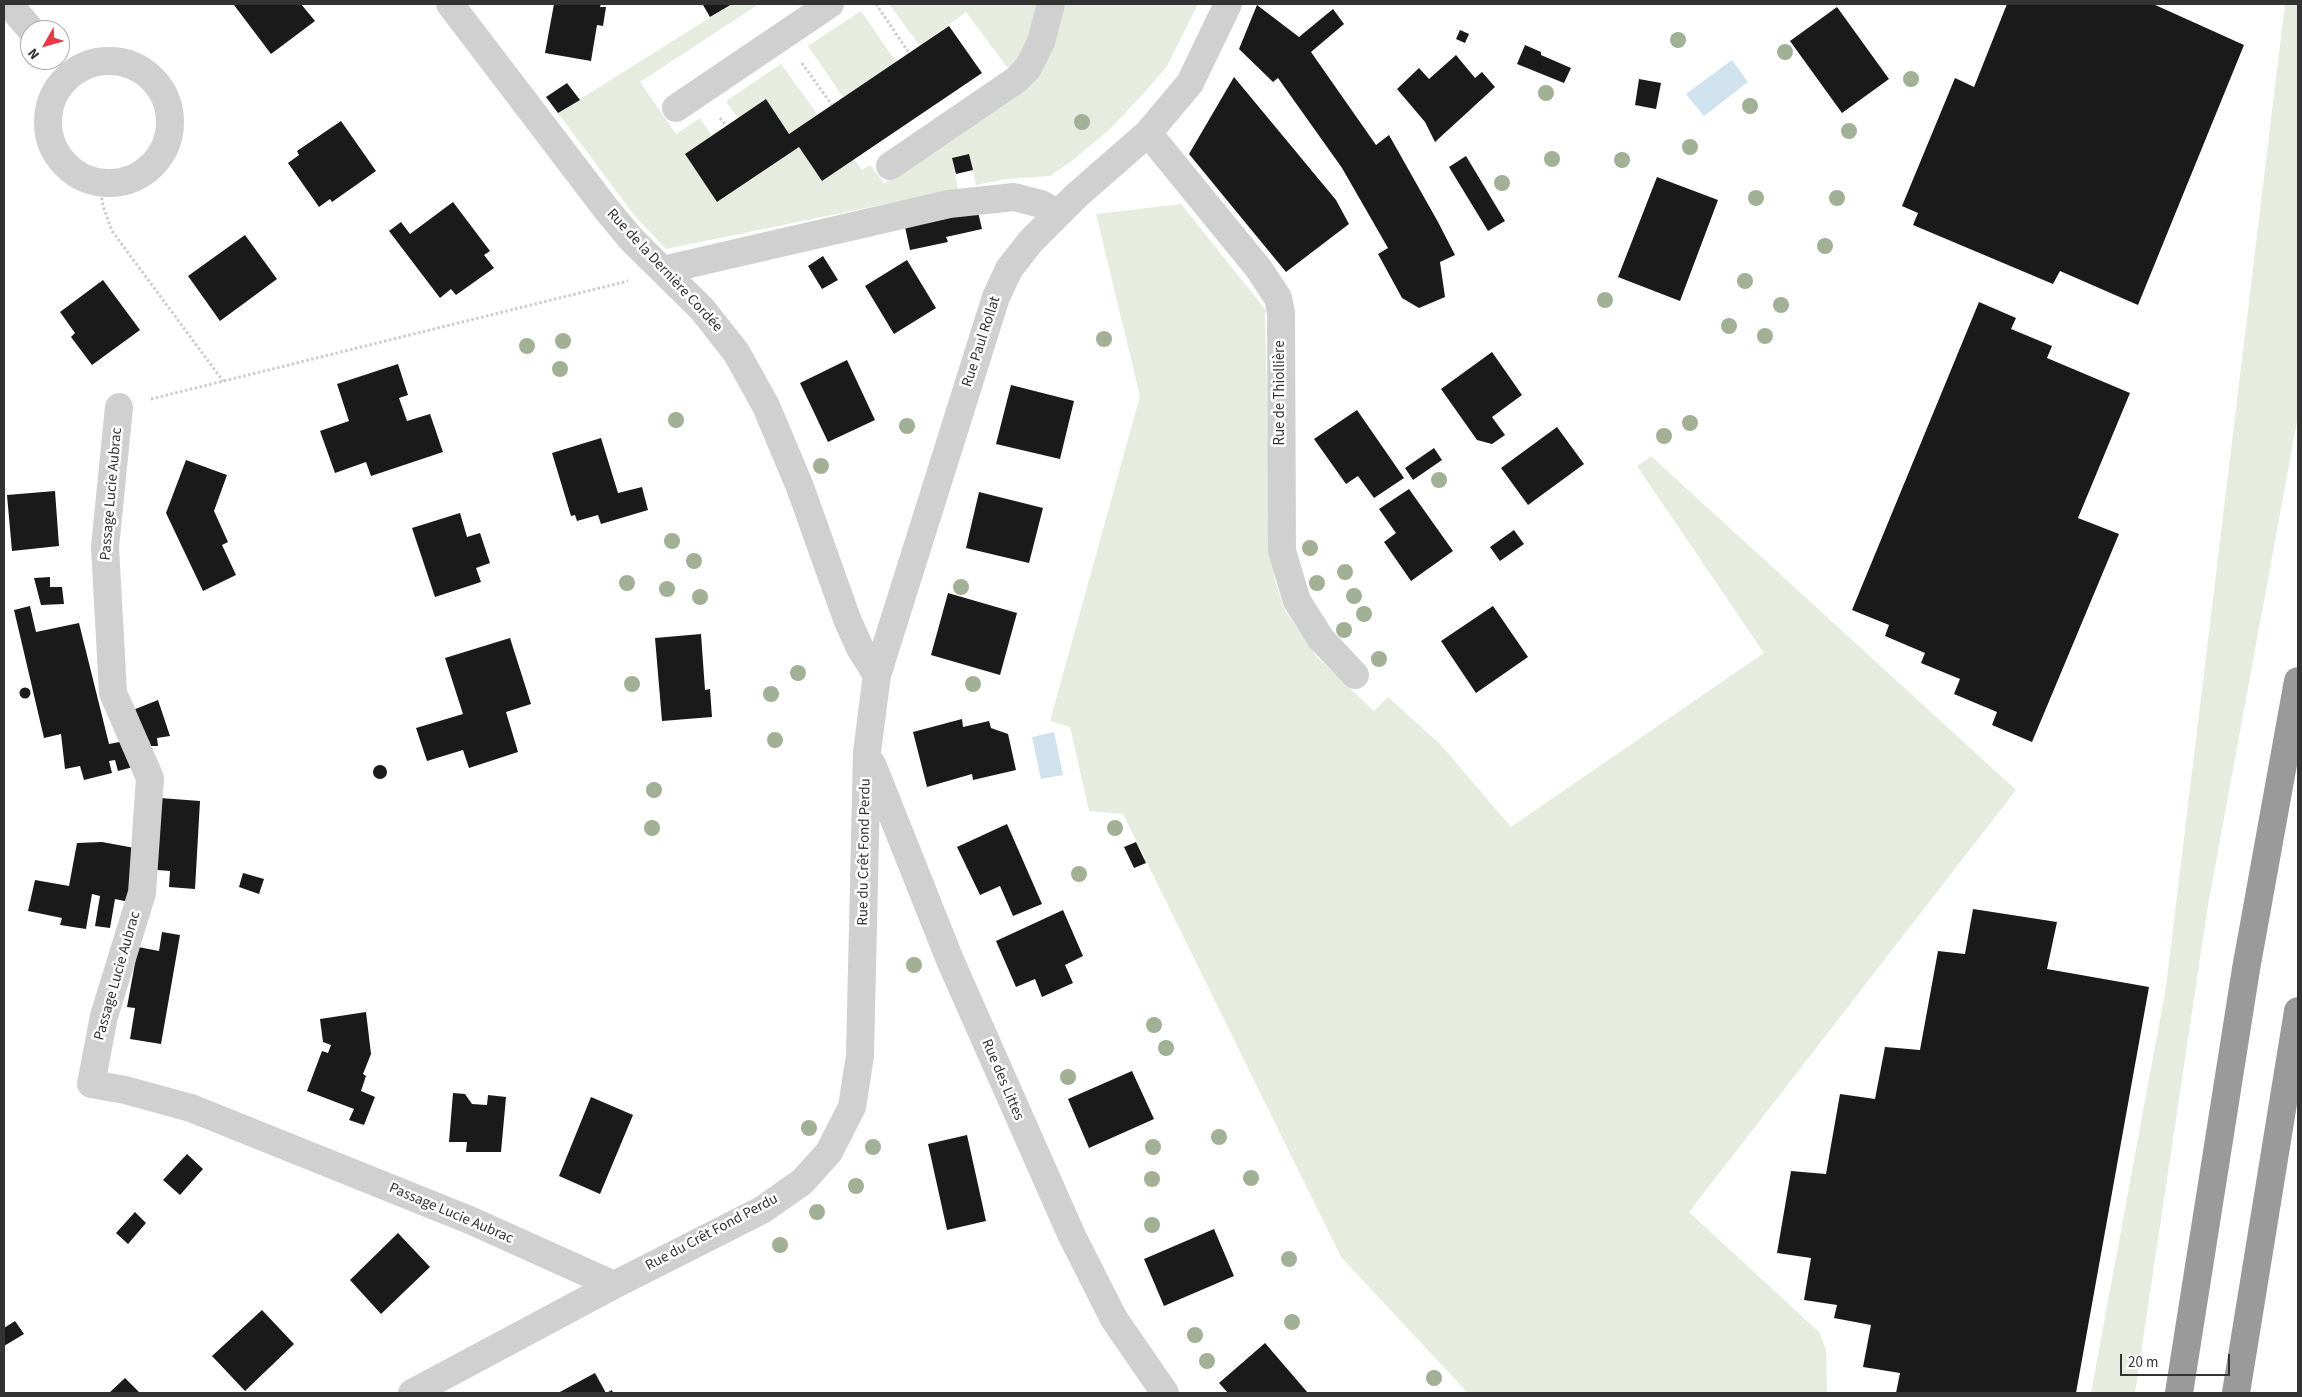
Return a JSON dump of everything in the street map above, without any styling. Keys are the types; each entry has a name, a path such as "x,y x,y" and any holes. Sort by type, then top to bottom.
{"highway":[{"path":"2179,1393 2246,969 2298,681"},
{"path":"2236,1393 2298,1010"}],"street":[{"path":"9,4 23,20"},
{"name":"Rue de la Dernière Cordée","path":"450,4 607,210 702,309 736,352 766,406 800,487 847,619 860,648 877,675"},
{"path":"676,108 830,4"},
{"path":"890,166 1016,80 1028,68 1041,42 1051,4"},
{"name":"Rue Paul Rollat","path":"867,752 877,675 996,297 1010,269 1031,241 1057,213 1148,134 1190,83 1228,4"},
{"path":"61,70 49,109 48,129 53,148 64,165 80,177 99,183 119,184 139,177 155,164 166,146 171,126 169,106 160,87 146,72 127,63 106,60 70,67"},
{"name":"Rue de Thiollière","path":"1148,134 1259,269 1278,298 1281,313 1282,551 1297,601 1321,640 1356,675"},
{"path":"663,270 949,204 1014,197 1041,204 1057,213"},
{"name":"Passage Lucie Aubrac","path":"119,407 104,548 113,693 150,778 142,893 104,1016 91,1084 125,1090 191,1108 472,1221 614,1285"},
{"name":"Rue du Crêt Fond Perdu","path":"412,1393 614,1285 762,1210 802,1182 829,1152 852,1107 860,1056 867,752"},
{"name":"Rue des Littes","path":"867,752 950,960 1072,1236 1114,1319 1165,1393"}],"path":[{"path":"876,4 909,53"},
{"path":"783,35 832,105"},
{"path":"99,183 103,206 112,231 222,381"},
{"path":"119,407 615,285 632,279"}],"shaded area":[{"path":"732,4 759,4 640,82 676,134 700,118 712,136 685,154 718,202 799,147 822,181 854,159 862,170 870,165 884,183 1025,87 1066,4 1198,4 1167,66 1144,93 1111,128 1072,161 1050,176 1006,179 976,185 969,154 952,158 958,189 666,249 634,215 558,113"},
{"path":"889,4 1036,4 1039,8 1030,39 1016,64 1007,67 966,12 920,46"},
{"path":"2285,4 2298,4 2298,416 2208,905 2135,1393 2091,1393 2166,987"},
{"path":"861,11 896,62 843,97 808,46"},
{"path":"781,64 818,115 789,134 766,99 738,118 726,101"},
{"path":"1181,204 1265,309 1270,549 1275,581 1285,610 1317,657 1374,711 1388,697 1441,745 1511,827 1764,653 1637,466 1651,456 2016,790 1689,1212 1820,1333 1826,1350 1827,1393 1468,1393 1341,1257 1123,814 1089,811 1070,727 1050,721 1140,396 1096,214"}],"water":[{"path":"1732,60 1748,82 1704,116 1686,94"},
{"path":"1054,732 1063,775 1041,779 1032,737"}],"building":[{"path":"301,4 315,21 271,54 234,5"},
{"path":"554,4 601,4 600,7 606,7 603,26 597,25 591,61 545,53"},
{"path":"732,4 710,17 703,5"},
{"path":"2007,4 2153,4 2244,45 2138,305 2060,271 2053,284 1913,225 1918,213 1902,206 1955,78 1974,87"},
{"path":"1257,5 1299,37 1333,9 1344,24 1311,52 1376,145 1389,135 1438,222 1455,255 1440,262 1445,297 1419,308 1402,298 1378,254 1388,248 1342,168 1278,78 1273,82 1239,49"},
{"path":"1837,7 1889,79 1842,113 1790,41"},
{"path":"949,26 982,73 822,181 799,147 717,202 685,154 766,99 789,134"},
{"path":"1460,30 1469,34 1465,43 1456,39"},
{"path":"1525,45 1541,52 1541,55 1571,68 1564,83 1517,64"},
{"path":"1456,55 1475,78 1482,72 1495,87 1435,142 1425,122 1397,89 1419,68 1429,79"},
{"path":"1234,77 1336,200 1349,224 1286,272 1189,154"},
{"path":"1639,79 1661,83 1656,109 1635,105"},
{"path":"567,83 580,100 558,113 546,97"},
{"path":"341,121 376,171 332,202 330,199 319,207 288,163 299,155 297,151"},
{"path":"969,154 973,170 956,174 952,158"},
{"path":"1466,156 1505,221 1488,231 1449,167"},
{"path":"1657,177 1718,200 1680,301 1618,277"},
{"path":"453,202 490,251 484,255 494,268 456,295 451,289 440,298 389,231 401,222 410,234"},
{"path":"978,212 982,229 946,237 948,242 910,250 905,227"},
{"path":"245,235 277,279 220,321 188,276"},
{"path":"823,256 838,280 822,289 808,266"},
{"path":"907,260 936,308 894,334 865,286"},
{"path":"103,280 140,330 92,365 71,337 75,333 60,312"},
{"path":"1979,302 2016,318 2011,329 2052,346 2047,358 2130,393 2078,518 2119,534 2032,742 1992,725 1997,712 1954,694 1960,679 1921,663 1925,653 1885,636 1889,625 1852,610"},
{"path":"1492,352 1522,395 1492,417 1505,435 1492,444 1477,440 1441,389"},
{"path":"847,360 875,420 828,442 800,383"},
{"path":"398,364 408,395 399,398 407,421 430,414 443,452 371,476 366,462 335,473 320,431 349,421 337,384"},
{"path":"1011,385 1074,401 1060,459 996,444"},
{"path":"1357,410 1404,478 1374,498 1358,476 1346,484 1314,439"},
{"path":"1557,427 1584,464 1528,505 1501,468"},
{"path":"601,438 618,493 642,487 648,510 601,524 598,515 577,521 575,515 571,516 552,453"},
{"path":"1434,448 1442,460 1413,480 1405,468"},
{"path":"186,460 227,475 214,511 228,542 222,545 236,575 203,591 166,513"},
{"path":"1409,489 1453,551 1411,581 1384,542 1396,533 1379,509"},
{"path":"55,491 59,546 12,551 7,495"},
{"path":"979,492 1043,508 1029,563 966,548"},
{"path":"460,513 467,537 480,533 490,563 476,568 481,582 435,597 412,528"},
{"path":"1514,530 1524,544 1500,561 1490,547"},
{"path":"50,577 50,587 62,587 64,604 41,605 34,578"},
{"path":"948,593 1017,613 1000,675 931,655"},
{"path":"30,606 36,632 79,623 109,744 130,740 137,766 118,771 115,760 109,761 112,773 84,780 80,766 65,769 61,734 44,738 14,610"},
{"path":"1493,606 1528,657 1476,693 1441,641"},
{"path":"701,634 705,690 710,689 712,717 662,721 655,638"},
{"path":"510,638 531,704 506,712 518,752 469,768 463,750 427,761 416,728 463,714 445,658"},
{"path":"23,688 27,688 30,693 29,697 23,698 20,695 20,691"},
{"path":"158,700 170,736 157,738 158,746 150,746 149,740 146,740 133,710"},
{"path":"962,719 963,727 989,721 991,728 1008,734 1016,770 973,780 972,774 927,787 913,732"},
{"path":"380,765 385,767 387,772 385,777 380,779 375,777 373,772 375,767"},
{"path":"160,798 200,801 195,889 169,887 170,871 157,870"},
{"path":"1007,824 1042,904 1013,916 1000,886 980,895 957,847"},
{"path":"102,842 140,849 129,902 115,899 110,928 95,926 100,896 92,894 86,929 60,925 62,918 28,911 35,880 69,886 77,843"},
{"path":"1136,842 1146,863 1134,868 1124,847"},
{"path":"243,873 264,879 259,894 239,887"},
{"path":"1973,909 2057,922 2047,969 2149,987 2076,1393 1896,1393 1900,1373 1863,1367 1871,1325 1834,1318 1837,1305 1804,1300 1811,1258 1777,1253 1791,1171 1826,1174 1840,1094 1875,1099 1885,1047 1920,1050 1938,951 1965,954"},
{"path":"1063,910 1083,956 1065,965 1073,983 1042,997 1035,979 1016,987 996,941"},
{"path":"162,932 180,935 161,1044 130,1039 135,1008 127,1007 138,947 159,951"},
{"path":"366,1012 371,1054 363,1074 366,1076 361,1091 375,1097 364,1125 349,1120 354,1109 307,1091 322,1051 328,1053 331,1045 323,1042 320,1019"},
{"path":"1132,1071 1154,1119 1089,1148 1068,1099"},
{"path":"453,1093 465,1094 472,1104 487,1105 488,1095 506,1097 501,1152 466,1152 467,1142 449,1142"},
{"path":"591,1097 633,1115 600,1194 559,1176"},
{"path":"967,1135 986,1221 947,1230 928,1144"},
{"path":"187,1154 203,1169 180,1195 163,1180"},
{"path":"135,1212 146,1223 128,1244 116,1233"},
{"path":"1214,1229 1234,1276 1164,1306 1144,1259"},
{"path":"398,1233 430,1267 381,1314 350,1280"},
{"path":"262,1310 294,1344 245,1391 212,1356"},
{"path":"15,1321 24,1334 4,1346 4,1328"},
{"path":"1265,1343 1308,1393 1228,1393 1219,1383"},
{"path":"595,1373 606,1393 558,1393"},
{"path":"125,1378 140,1393 109,1393"}]}
